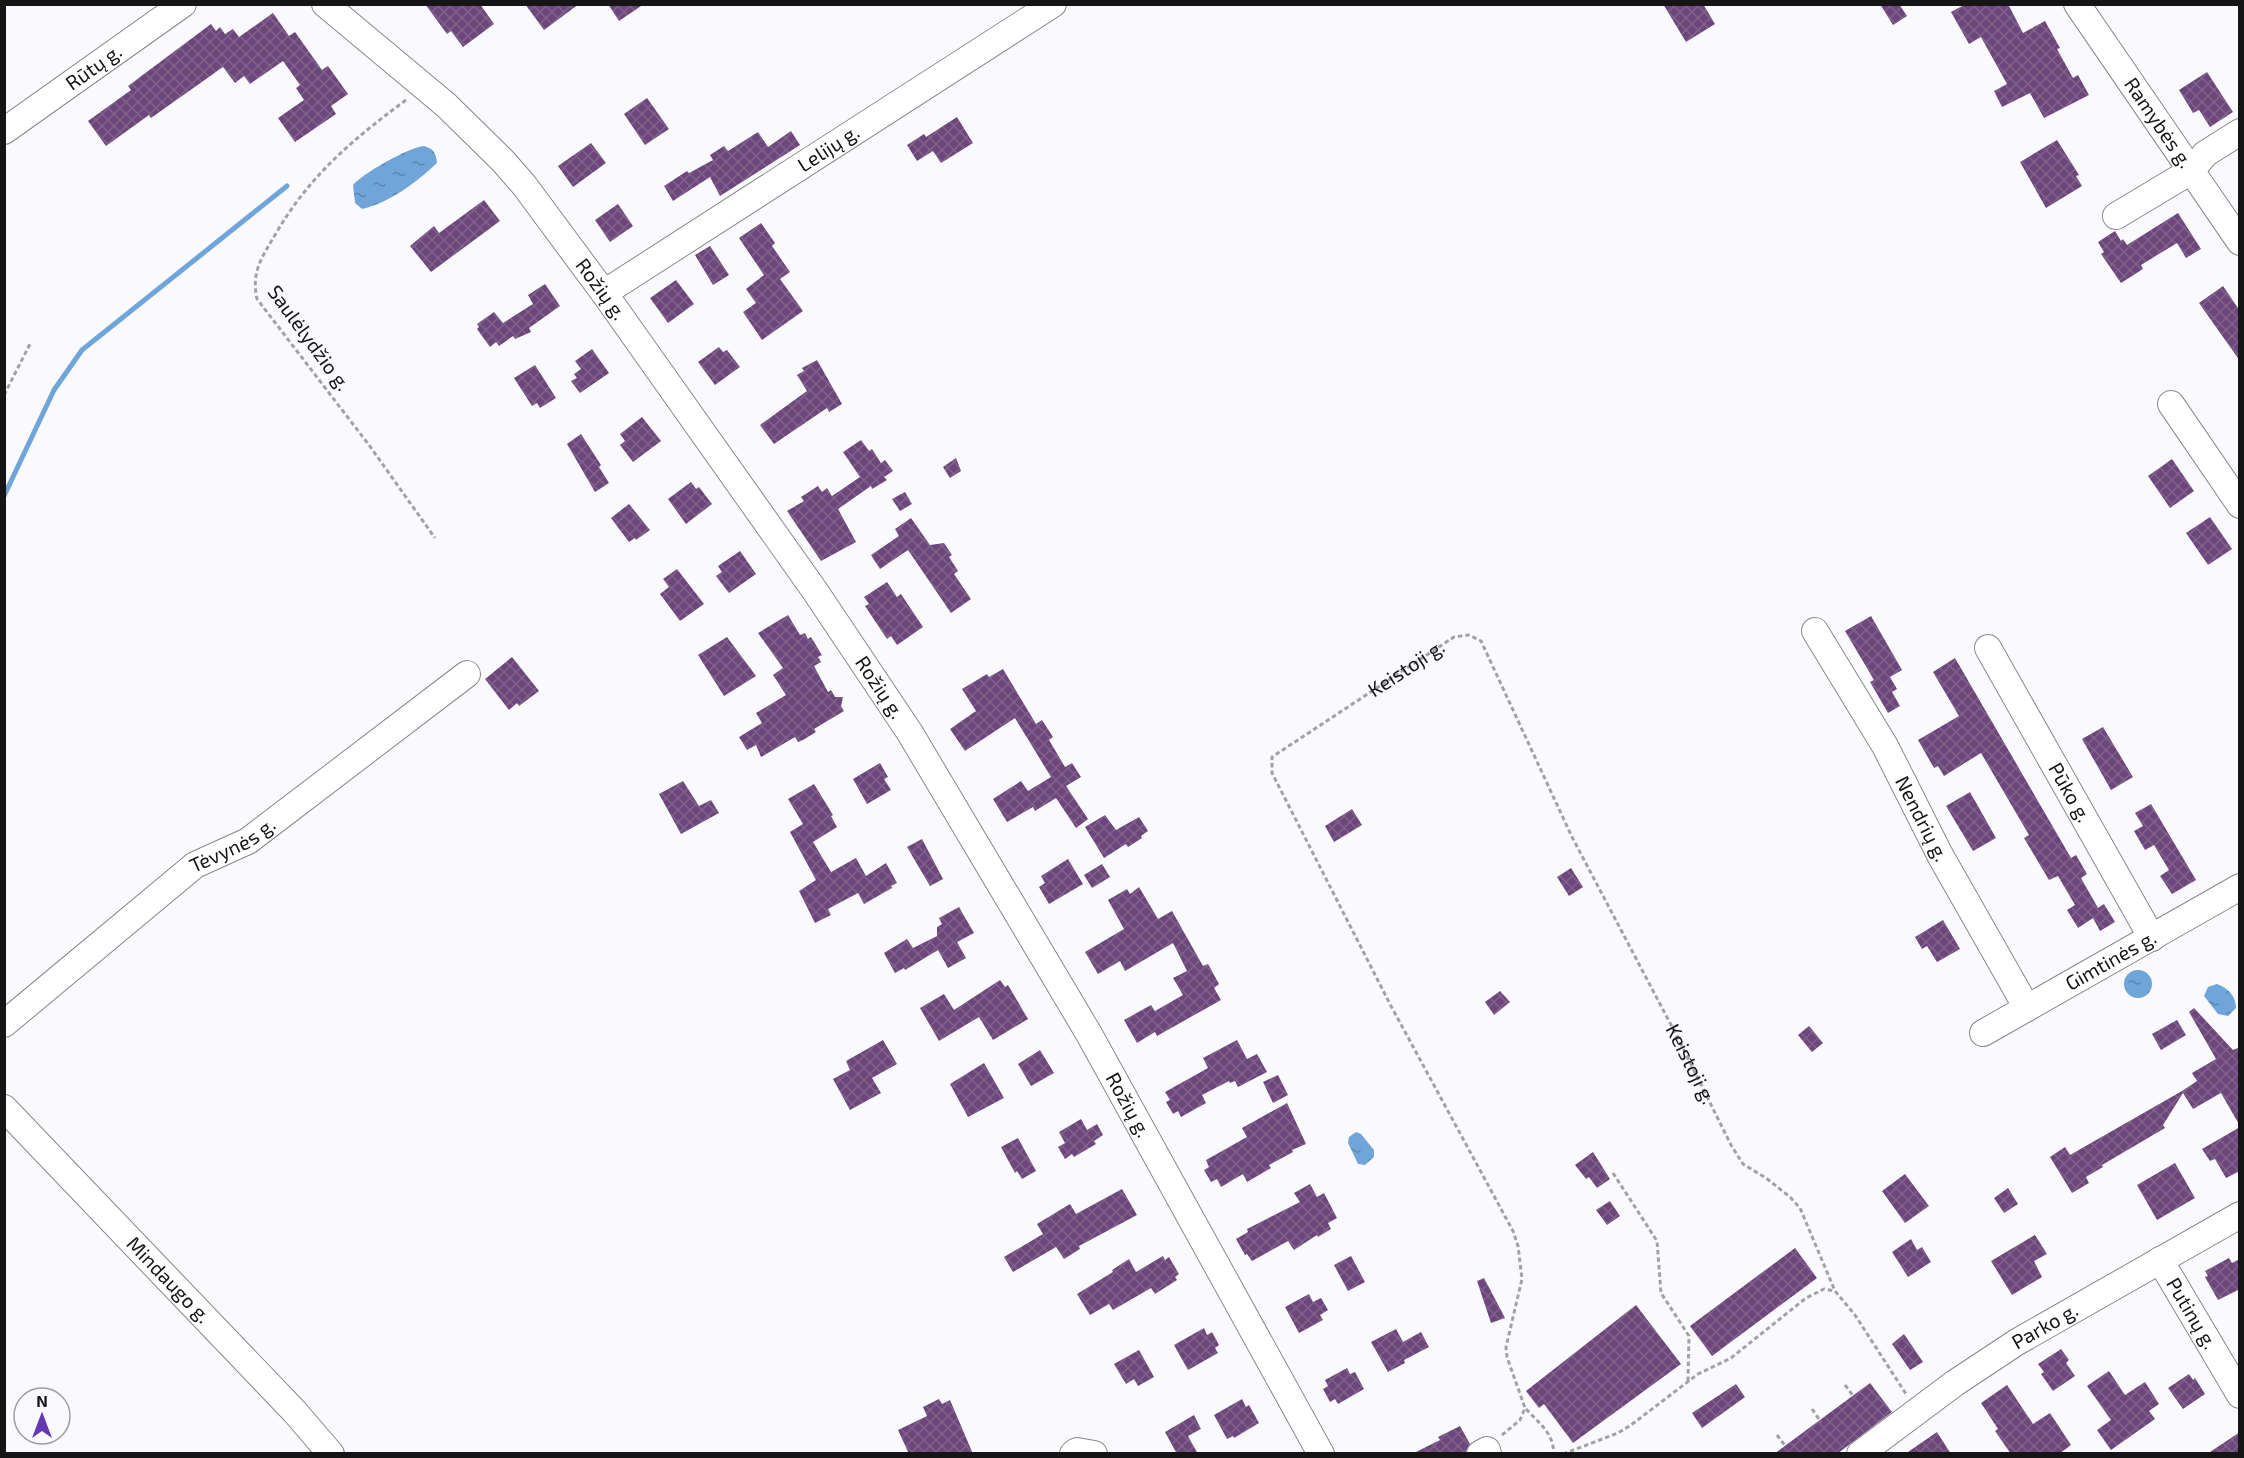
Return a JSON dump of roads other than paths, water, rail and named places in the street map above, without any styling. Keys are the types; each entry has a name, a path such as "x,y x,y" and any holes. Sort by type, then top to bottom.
{"street":[{"name":"Rūtų g.","path":"4,132 183,4"},
{"name":"Rožių g.","path":"325,4 424,86 475,132 537,201 810,583 910,733 1089,1034 1158,1163 1321,1454"},
{"name":"Lelijų g.","path":"604,293 1053,4"},
{"name":"Ramybės g.","path":"2078,4 2191,171 2237,232"},
{"path":"2116,216 2191,171 2205,154 2240,132"},
{"path":"2171,404 2240,505"},
{"name":"Nendrių g.","path":"1815,631 1885,746 1940,855 2027,1008"},
{"name":"Pūko g.","path":"1988,648 2152,938"},
{"name":"Tėvynės g.","path":"4,1024 195,865 248,841 467,674"},
{"name":"Gimtinės g.","path":"1983,1033 2240,887"},
{"name":"Mindaugo g.","path":"4,1108 295,1412 331,1454"},
{"name":"Parko g.","path":"1860,1454 1954,1383 2017,1342 2240,1215"},
{"name":"Putinų g.","path":"2160,1260 2240,1395"},
{"path":"1073,1454 1082,1451 1094,1454"}],"water":[{"path":"424,146 434,152 437,163 421,177 392,197 372,206 362,209 355,203 353,185 358,180 397,156"},
{"path":"2138,970 2148,974 2152,984 2148,994 2138,998 2128,994 2124,984 2128,974"},
{"path":"2217,984 2228,990 2235,1000 2236,1008 2228,1016 2218,1014 2204,996 2208,987"},
{"path":"1356,1132 1361,1134 1374,1150 1374,1157 1365,1165 1358,1164 1348,1143 1349,1137"}],"waterway":[{"path":"4,496 54,390 82,350 287,186"}]}
